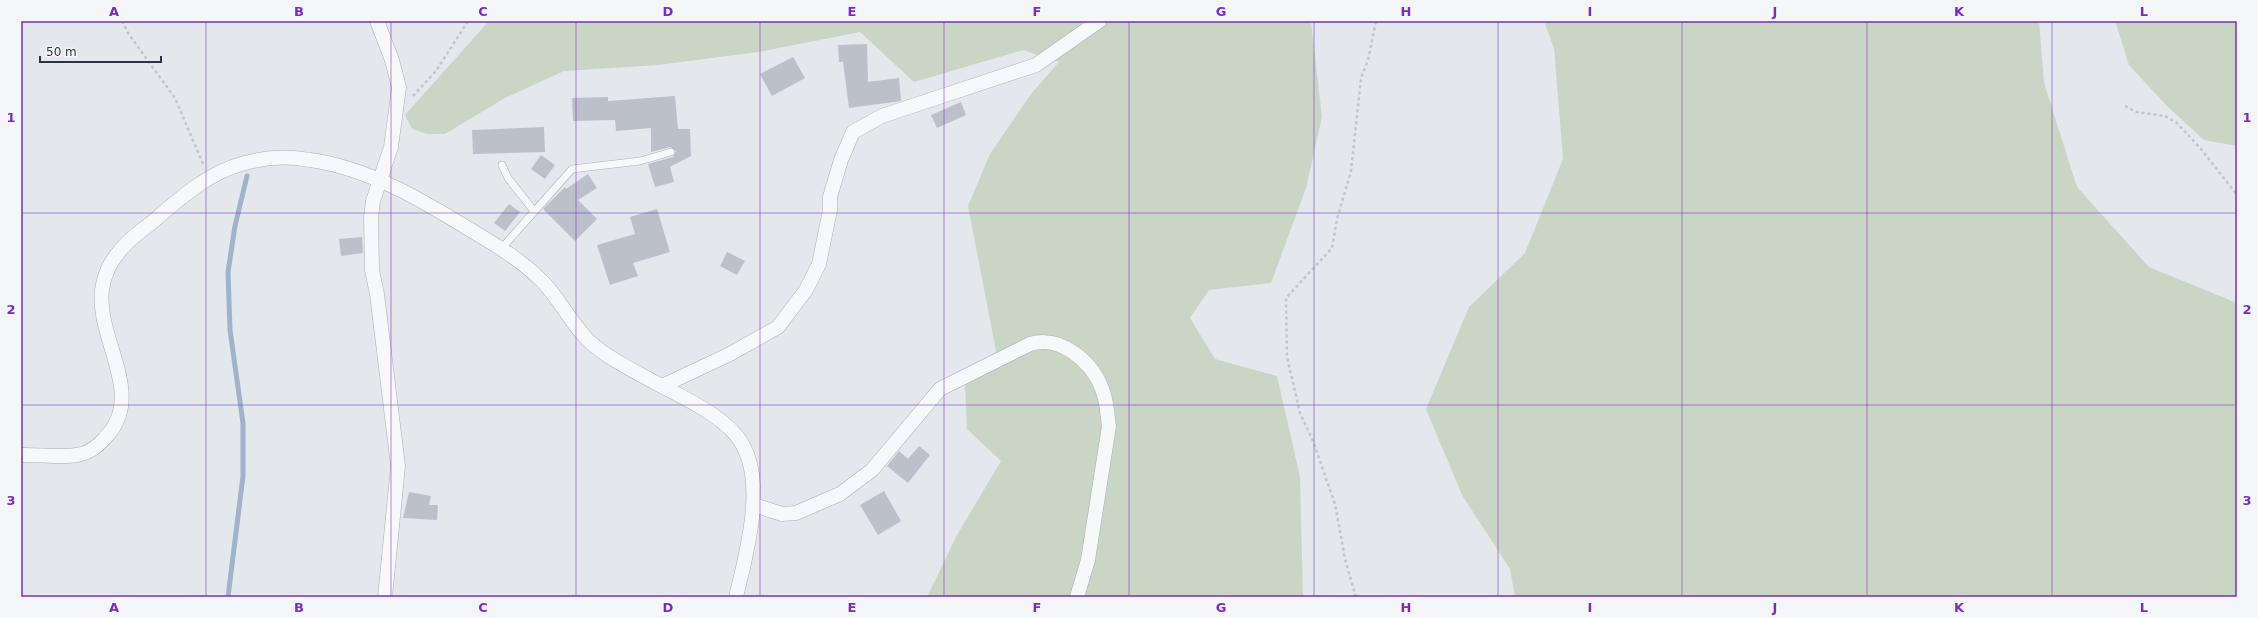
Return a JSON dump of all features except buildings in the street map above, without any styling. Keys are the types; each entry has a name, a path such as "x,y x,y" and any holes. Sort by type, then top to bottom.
{"street":[{"path":"377,21 392,60 399,87 391,147 380,180 371,217 372,270 377,294 398,466 385,597"},
{"path":"662,386 730,354 778,327 806,290 819,264 830,210 830,197 841,160 853,132 882,116 1036,65 1099,21"},
{"path":"21,455 80,455 96,448 109,434 121,412 123,399 102,306 102,288 109,267 119,252 135,236 194,188 227,169 245,162 284,157 312,160 344,168 380,180 426,203 501,249 544,282 567,316 590,342 616,361 716,418 734,434 748,456 754,478 754,505 736,597"},
{"path":"754,505 782,514 796,513 840,494 872,470 940,389 1030,344 1041,341 1050,341 1062,345 1086,364 1100,384 1107,409 1108,426 1088,560 1078,597"}],"lane":[{"path":"501,249 572,170 640,161 671,152"},
{"path":"502,165 508,178 534,211"}],"path":[{"path":"122,21 128,33 175,98 209,178"},
{"path":"398,102 411,98 436,71 468,21"},
{"path":"1356,597 1345,559 1335,504 1313,441 1300,413 1287,357 1286,298 1332,248 1337,219 1351,171 1361,78 1368,60 1376,21"},
{"path":"2125,106 2137,112 2165,116 2177,122 2201,149 2237,195"}],"green space":[{"path":"489,21 1311,21 1322,117 1306,188 1271,283 1209,290 1190,318 1215,359 1277,376 1300,477 1303,597 927,597 957,535 1001,461 967,429 965,384 997,356 968,206 990,154 1031,94 1059,62 1023,50 914,82 860,32 758,52 658,65 564,71 505,98 445,134 427,134 412,129 405,115"},
{"path":"1544,21 2039,21 2044,83 2077,187 2149,267 2237,303 2237,597 1515,597 1510,569 1462,495 1426,409 1469,307 1525,253 1563,159 1554,48"},
{"path":"2115,21 2237,21 2237,146 2204,140 2166,105 2129,65"}],"waterway":[{"path":"228,597 243,476 243,423 230,330 228,272 235,226 247,176"}]}
